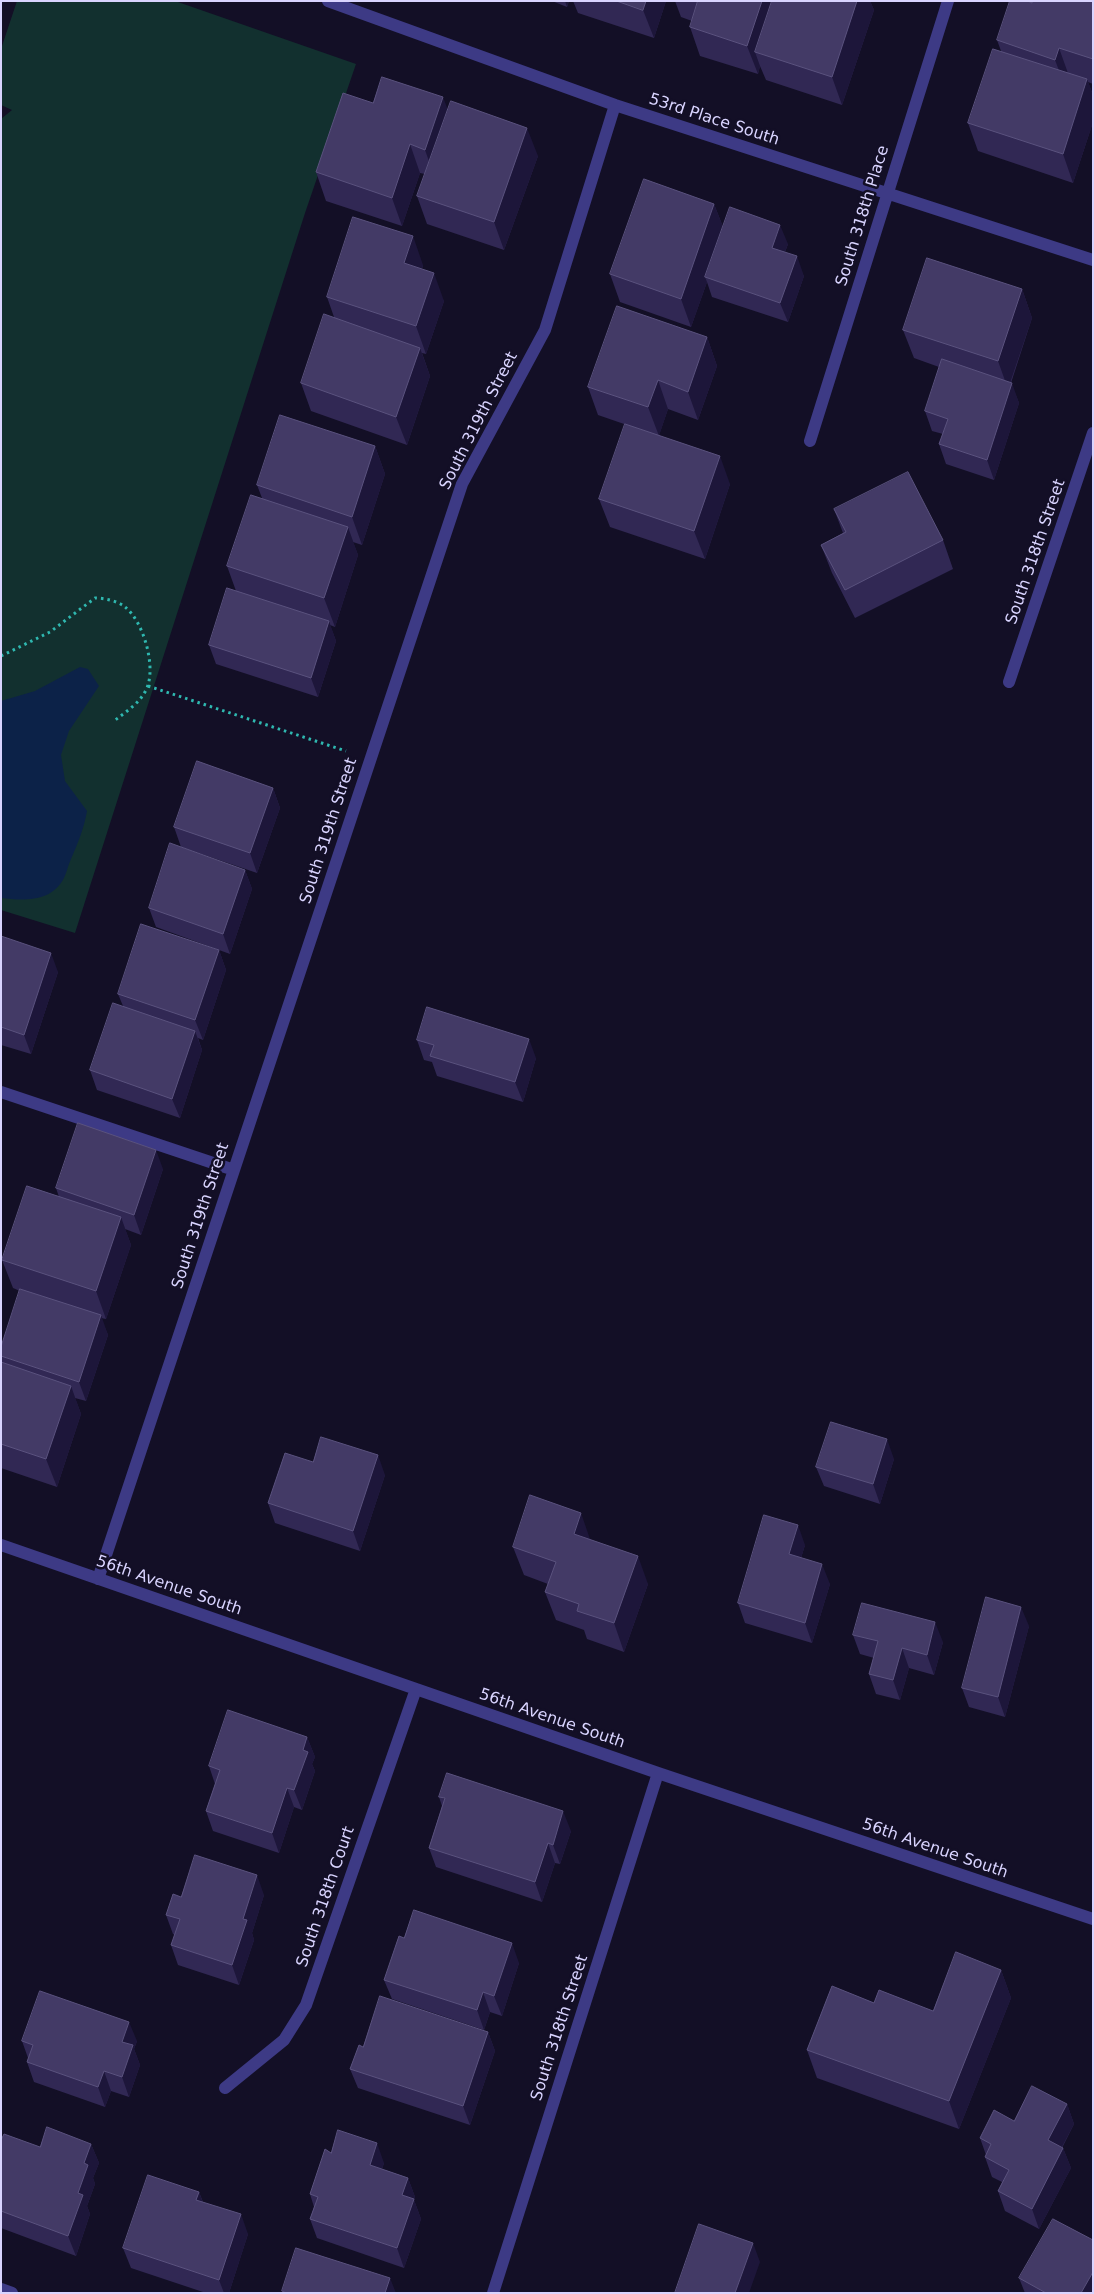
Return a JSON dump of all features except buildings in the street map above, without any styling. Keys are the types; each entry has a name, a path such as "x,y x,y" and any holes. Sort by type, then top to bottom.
{"street":[{"name":"53rd Place South","path":"328,1 615,104 1093,260"},
{"name":"South 318th Place","path":"810,441 948,1"},
{"name":"South 319th Street","path":"98,1579 462,484 545,330 615,104"},
{"name":"South 318th Street","path":"1009,682 1093,433"},
{"path":"1,1092 234,1170"},
{"name":"56th Avenue South","path":"1,1545 658,1773 1093,1919"},
{"name":"South 318th Court","path":"225,2088 284,2040 306,2005 416,1689"},
{"name":"South 318th Street","path":"493,2293 658,1773"},
{"path":"1,2289 12,2293"}],"path":[{"path":"1,656 50,632 95,598 103,598 124,607 139,627 148,650 150,669 148,686 140,699 114,721"},
{"path":"148,686 371,759"}],"green space":[{"path":"17,1 175,1 356,64 305,213 75,933 1,910 1,119 12,110 1,105 1,49"}],"water":[{"path":"80,667 88,669 99,686 69,731 61,755 65,781 87,811 80,835 64,878 52,892 37,898 19,900 1,898 1,701 35,691"}]}
